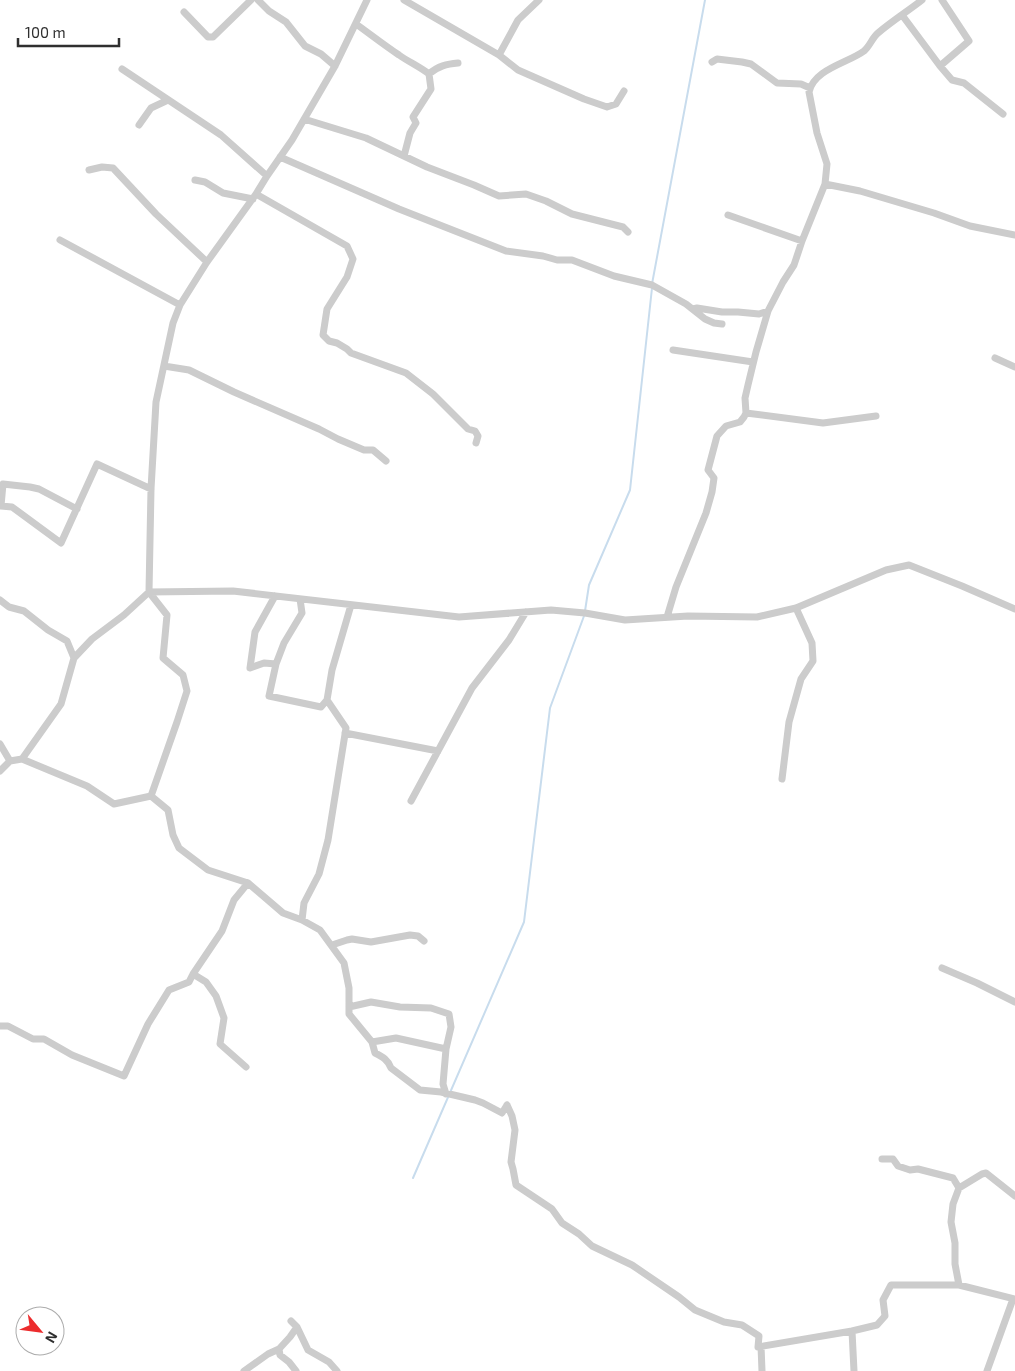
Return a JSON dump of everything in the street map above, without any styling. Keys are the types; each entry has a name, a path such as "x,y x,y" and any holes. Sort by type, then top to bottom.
{"street":[{"path":"184,12 208,37 213,37 251,0"},
{"path":"258,0 269,11 286,22 306,46 321,54 335,66"},
{"path":"151,796 187,691 183,675 164,658 167,614 149,592 151,489 156,402 173,324 180,305 207,262 254,197 304,119 335,66 367,0"},
{"path":"404,0 500,55 518,70 584,99 608,107 616,104 624,91"},
{"path":"500,55 518,20 539,0"},
{"path":"667,618 676,587 706,513 712,492 714,478 708,470 717,436 726,426 740,422 746,413 745,398 768,311 794,265 825,184 827,164 818,133 809,92 810,88 822,74 862,52 878,32 922,0"},
{"path":"940,66 969,41 942,0"},
{"path":"902,15 952,80 964,83 1003,114"},
{"path":"356,24 429,74 431,89 413,117 416,123 410,133 404,156"},
{"path":"712,62 717,59 751,64 778,82 801,84 810,88"},
{"path":"429,74 446,64 458,63"},
{"path":"122,68 221,135 267,176"},
{"path":"139,124 151,108 168,100"},
{"path":"304,119 366,138 427,168 499,196 526,194 546,201 572,214 622,227 628,232"},
{"path":"280,158 506,251 543,256 557,260 572,260 614,276 652,285 693,309 705,319 722,324"},
{"path":"89,170 102,167 113,168 156,214 207,262"},
{"path":"195,180 205,182 223,193 254,197 348,246 353,259 346,277 326,309 323,335 329,341 337,343 351,353 406,373 433,394 468,430 475,431 478,436 476,443"},
{"path":"825,184 860,191 970,226 1015,234"},
{"path":"728,215 802,241"},
{"path":"60,240 180,305"},
{"path":"693,309 759,314 768,311"},
{"path":"673,350 753,362"},
{"path":"995,358 1015,367"},
{"path":"164,366 189,370 338,439 364,450 373,450 386,461"},
{"path":"746,413 823,423 876,416"},
{"path":"77,509 39,489 3,484 1,506 12,507 61,543 77,509 97,464 151,489"},
{"path":"22,759 61,704 74,658 92,639 124,615 149,592 233,591 459,617 551,610 624,620 688,616 757,617 796,608 886,570 909,565 1015,609"},
{"path":"275,596 255,632 250,668 264,664 276,664"},
{"path":"300,599 302,613 284,643 276,664 269,696 321,707 326,700 332,670 351,606"},
{"path":"0,600 9,607 24,611 48,630 67,641 74,658"},
{"path":"782,779 789,722 801,678 813,661 812,643 796,608"},
{"path":"411,801 472,688 509,640 526,612"},
{"path":"302,920 304,903 319,874 328,840 346,728 326,700"},
{"path":"345,734 438,751"},
{"path":"0,744 10,761"},
{"path":"0,771 10,761 22,759 87,786 114,804 151,796"},
{"path":"151,796 168,810 173,835 179,848 208,870 248,882 283,913 302,920 320,930 344,964 349,988 349,1014 372,1042 375,1053 384,1058 391,1068 420,1090 483,1103 502,1113 507,1105 515,1130 511,1162 516,1185 552,1209 562,1223 579,1234 592,1246 632,1265 695,1310 724,1322 742,1325 759,1336 758,1347 877,1325 885,1316 883,1300 891,1285 959,1285 1014,1299 987,1371"},
{"path":"0,1026 8,1026 33,1039 44,1039 72,1055 124,1076 148,1024 169,990 189,982 192,974 222,931 234,900 248,882"},
{"path":"332,945 352,939 371,942 410,935 415,935 424,941"},
{"path":"942,968 1015,1002"},
{"path":"192,974 206,982 216,996 224,1018 220,1044 246,1068"},
{"path":"349,1007 371,1002 400,1007 431,1008 449,1014 451,1027 446,1048 443,1084 446,1094"},
{"path":"372,1042 396,1038 446,1048"},
{"path":"882,1159 893,1159 898,1166 910,1170 918,1169 953,1178 959,1188"},
{"path":"959,1285 951,1222 953,1204 959,1188 986,1173 1015,1196"},
{"path":"291,1321 297,1327 308,1350 329,1362 337,1371"},
{"path":"244,1371 279,1349 297,1327"},
{"path":"852,1331 854,1371"},
{"path":"761,1371 762,1346"},
{"path":"279,1349 280,1355 296,1371"}],"waterway":[{"path":"652,284 705,0"},
{"path":"585,611 589,585 630,490 652,288"},
{"path":"413,1178 524,922 550,708 584,616"}]}
